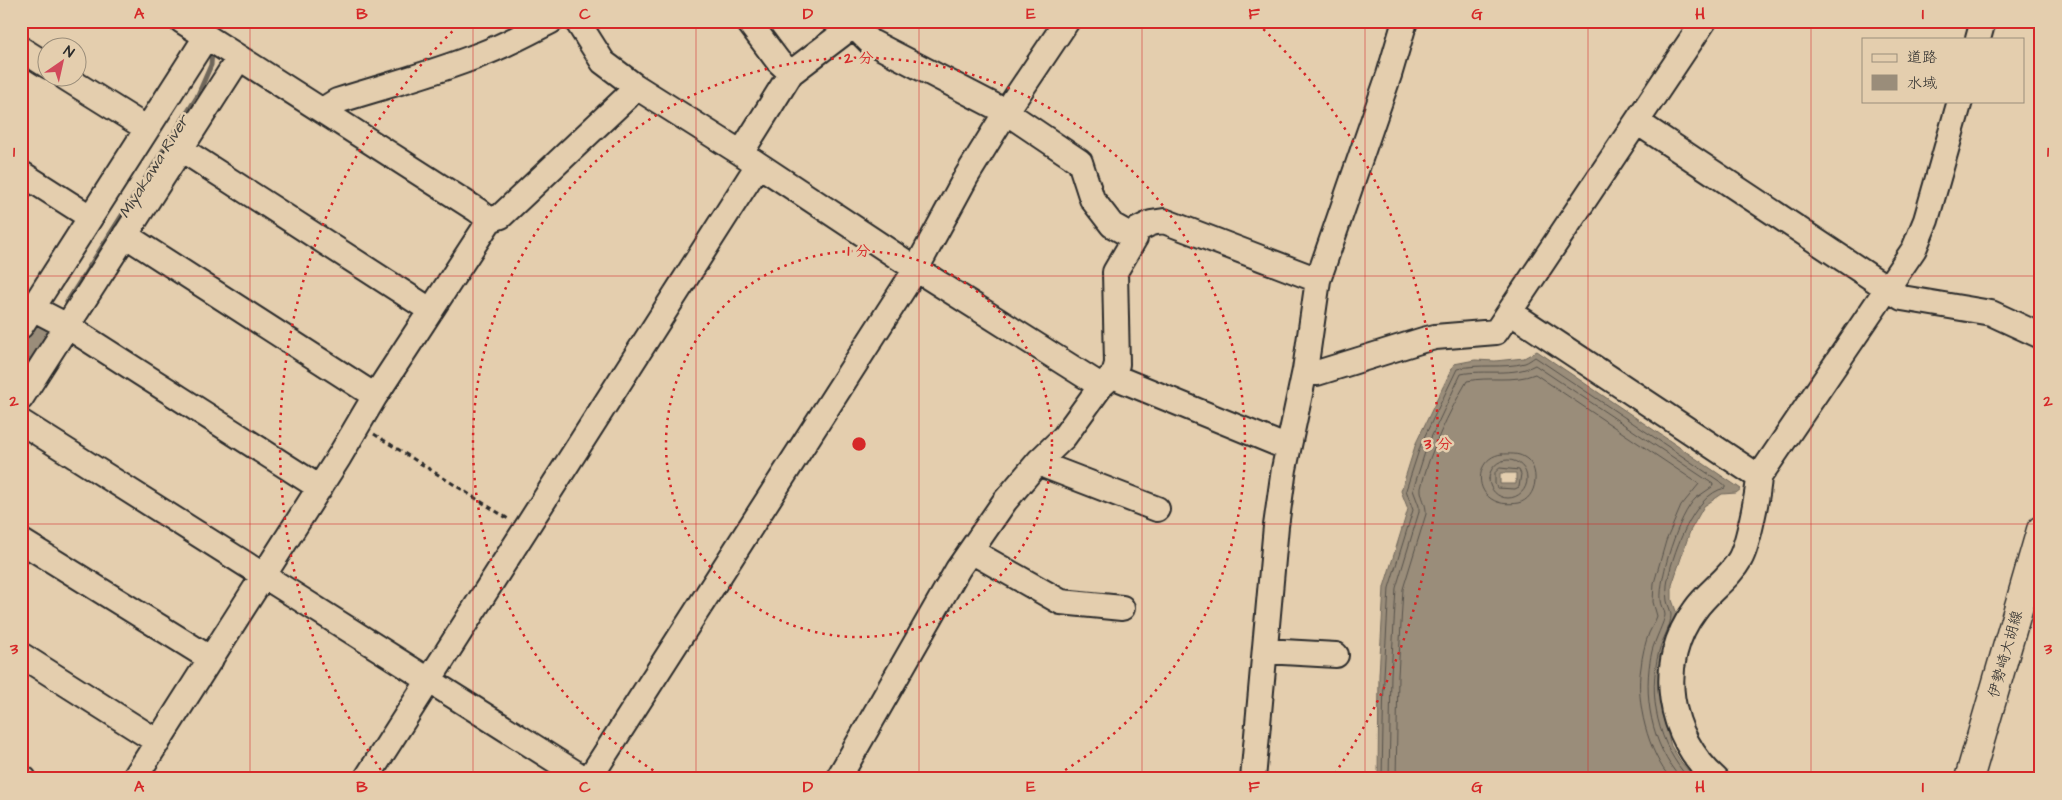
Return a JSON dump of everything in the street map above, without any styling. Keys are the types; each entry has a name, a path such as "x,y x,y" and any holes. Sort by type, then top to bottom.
{"main road":[{"name":"伊勢崎大胡線","path":"1969,779 2041,530"}],"street":[{"path":"182,21 490,220"},
{"path":"325,112 329,106 337,101 467,60 510,43 551,21"},
{"path":"577,21 603,62 635,86 750,159 916,269 1093,379 1122,380 1288,448"},
{"path":"748,21 778,62 791,73"},
{"path":"21,422 429,682 577,774 589,779 916,269 966,177 1066,21"},
{"path":"1253,779 1276,526 1318,280 1389,76 1405,21"},
{"path":"1304,370 1317,374 1436,337 1496,332 1704,21"},
{"path":"1978,38 1983,21"},
{"path":"366,779 526,529 750,159 791,73 850,28 856,28 869,41 1006,112 1080,162 1092,199 1112,225 1135,238"},
{"path":"206,36 90,218 25,312 67,326 320,488"},
{"path":"21,49 38,60"},
{"path":"21,398 239,58"},
{"path":"134,779 320,488 375,396 490,220 501,216 626,97 635,86"},
{"path":"82,88 146,128"},
{"path":"1716,779 1704,768 1686,742 1677,717 1672,691 1672,667 1675,646 1694,610 1732,571 1742,557 1758,492 1759,477 1914,249 1926,220 1960,102"},
{"path":"1637,122 1902,298 1991,313 2041,336"},
{"path":"180,149 430,310"},
{"path":"21,173 90,218"},
{"path":"838,779 958,569 1005,500 1039,461 1064,437 1108,380 1117,364 1115,272 1138,230 1151,223 1164,221 1318,280"},
{"path":"125,236 375,396"},
{"path":"1510,312 1759,477"},
{"path":"1039,461 1048,467 1157,509"},
{"path":"21,541 211,659"},
{"path":"971,551 1061,602 1122,608"},
{"path":"1265,651 1336,655"},
{"path":"21,655 158,742"}],"path":[{"path":"358,424 526,529"}],"water":[{"path":"1537,351 1741,489 1736,493 1722,494 1704,506 1690,531 1672,585 1672,600 1677,614 1666,640 1659,670 1660,705 1671,746 1681,762 1696,779 1378,779 1379,675 1384,587 1408,509 1401,491 1416,443 1454,364 1475,360 1495,361 1524,358","holes":["1500,473 1516,473 1516,484 1500,484"]}],"waterway":[{"name":"Miyakawa River","path":"214,21 214,33"},
{"name":"Miyakawa River","path":"67,302 197,97 211,65 212,49"},
{"name":"Miyakawa River","path":"21,374 43,340"}]}
